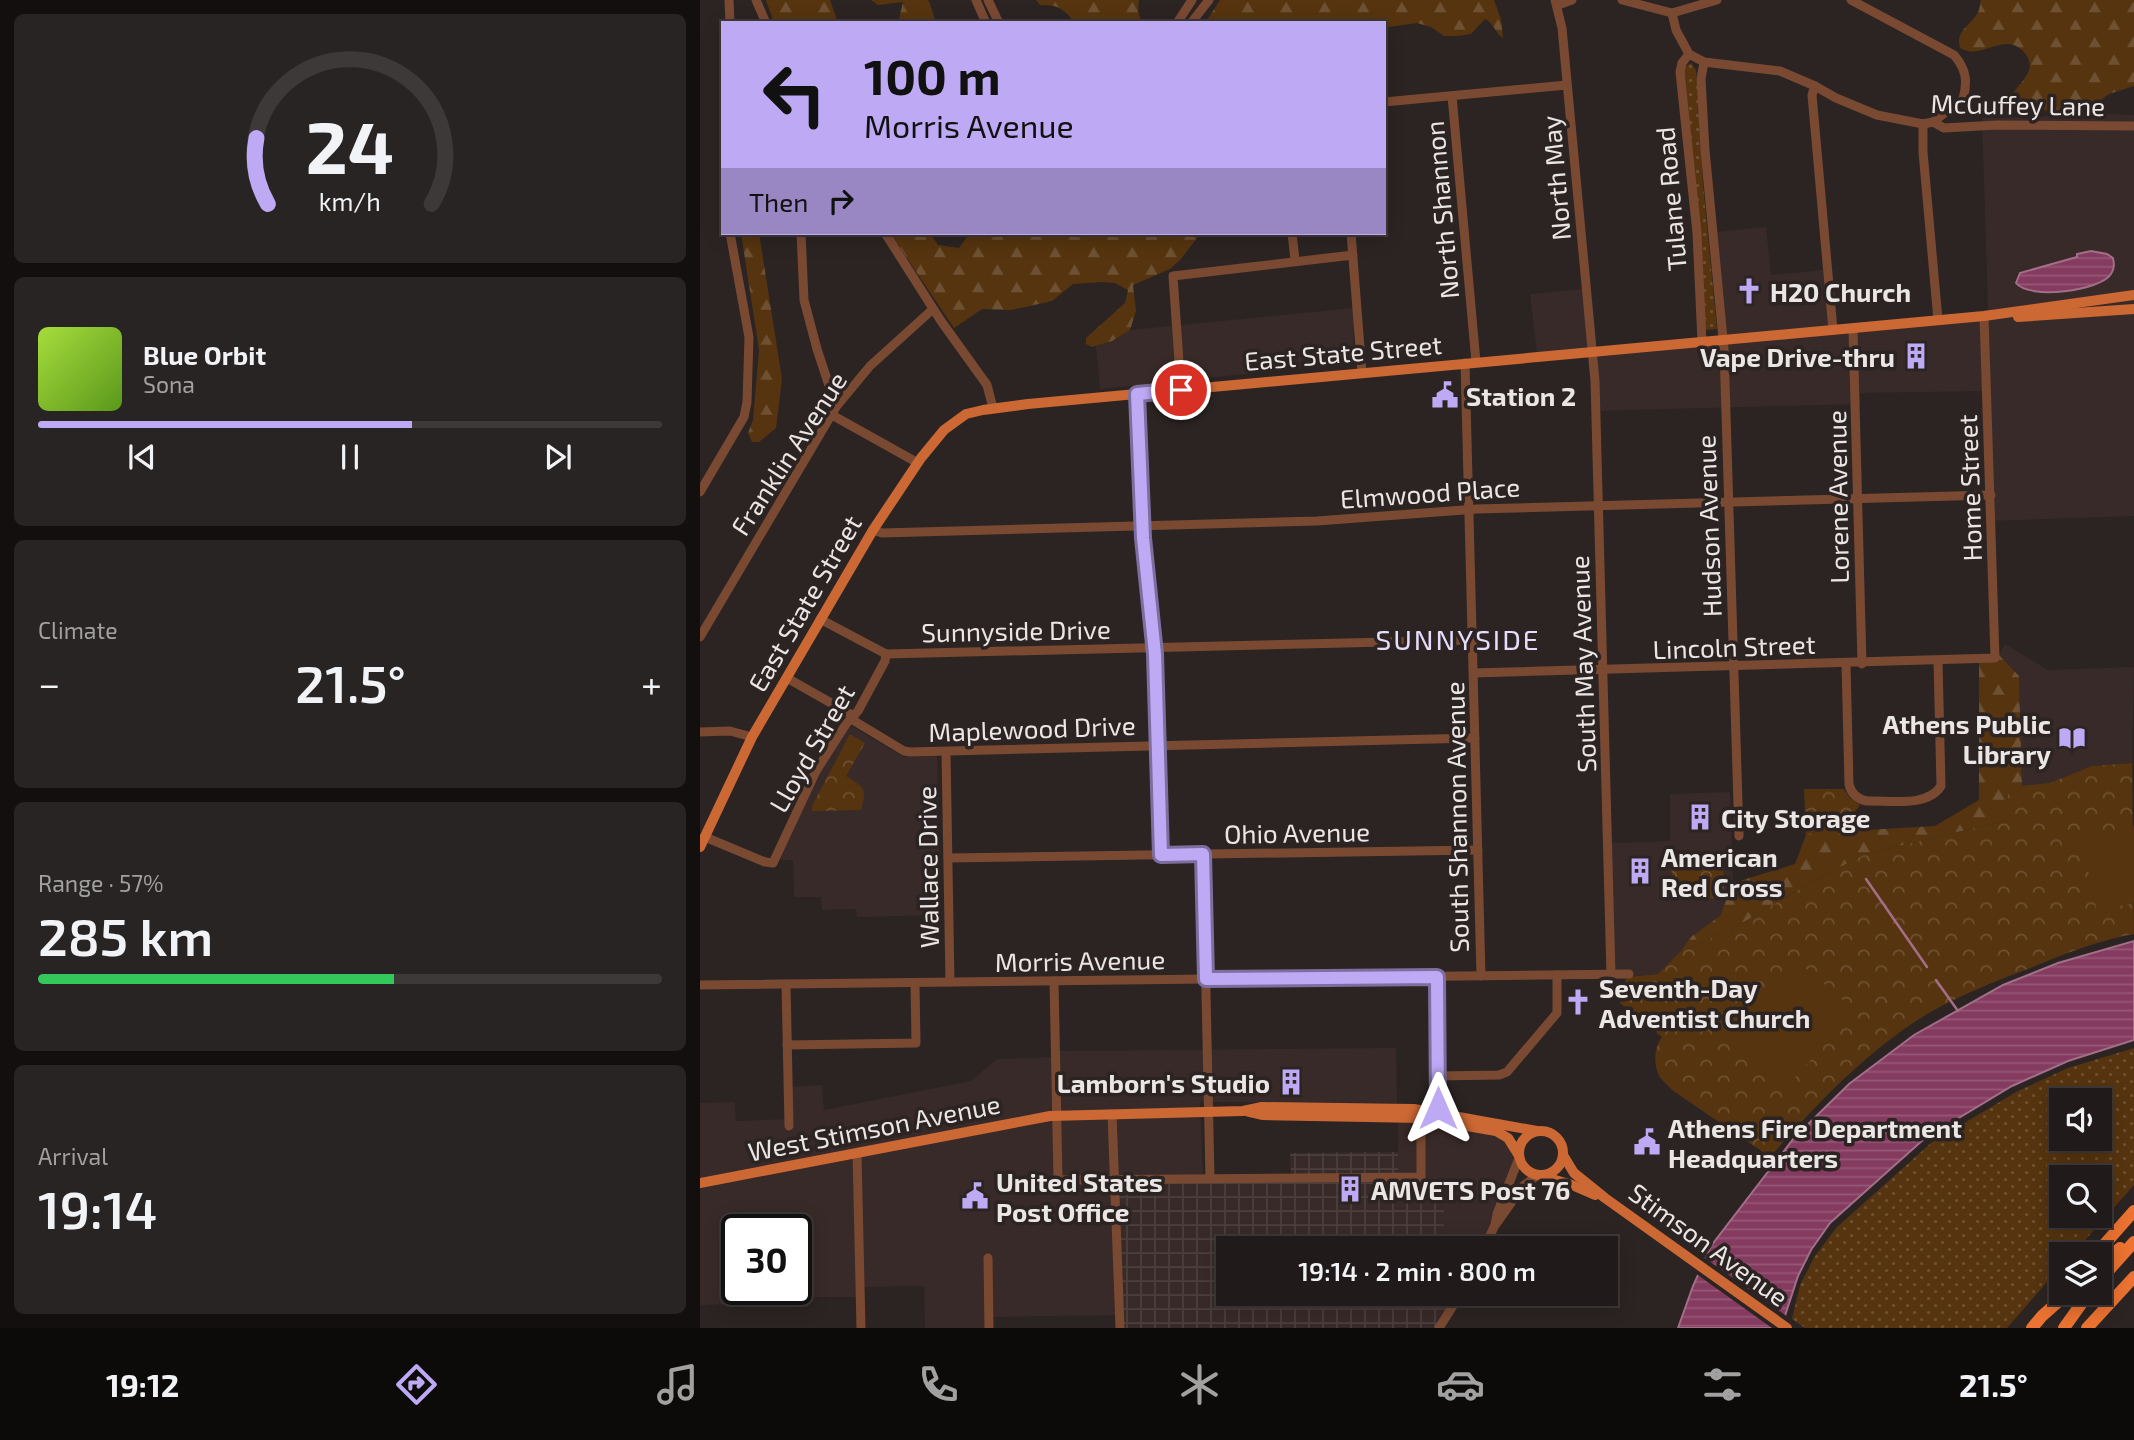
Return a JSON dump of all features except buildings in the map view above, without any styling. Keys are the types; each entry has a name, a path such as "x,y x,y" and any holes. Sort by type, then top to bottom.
{"highway":[{"path":"2107,1242 2134,1212"},
{"path":"2112,1255 2134,1237"},
{"path":"2112,1267 2134,1242"},
{"path":"2087,1328 2134,1277"},
{"path":"2032,1328 2051,1305"},
{"path":"2042,1316 2054,1305"},
{"path":"2064,1328 2080,1305"}],"main road":[{"name":"East State Street","path":"702,842 752,737 873,530 941,433 953,422 974,412 1137,394 1984,317 2134,295"},
{"name":"East State Street","path":"1984,317 2008,318 2134,309"},
{"path":"1262,1107 1363,1107 1438,1112 1546,1131 1556,1136 1562,1145 1563,1155 1557,1169 1540,1175 1525,1169 1508,1138 1496,1131 1421,1118 1262,1115 1243,1111 1262,1107"},
{"name":"West Stimson Avenue","path":"700,1183 1056,1115 1243,1111"},
{"path":"1519,1156 1524,1138 1537,1131"},
{"name":"Stimson Avenue","path":"1563,1155 1574,1173 1605,1198 1787,1328"},
{"name":"Stimson Avenue","path":"1540,1175 1605,1198"}],"street":[{"path":"729,0 730,21"},
{"path":"756,0 765,21"},
{"path":"976,0 985,21"},
{"path":"988,0 998,21"},
{"path":"1178,21 1192,0"},
{"path":"1193,21 1209,0"},
{"path":"1556,3 1572,0"},
{"path":"1622,0 1672,13 1717,0"},
{"path":"1851,0 1954,55 1962,65 1966,78 1963,99 1928,123 1923,152 1938,320"},
{"name":"North May","path":"1556,3 1562,28 1592,352"},
{"path":"1672,13 1676,30 1689,54 1704,62"},
{"name":"Tulane Road","path":"1689,54 1682,63 1680,72 1697,233 1702,342"},
{"name":"McGuffey Lane","path":"1704,62 1780,71 1862,110 1944,128 1997,125 2134,126"},
{"name":"Tulane Road","path":"1704,62 1701,79 1705,150 1723,341"},
{"path":"1386,102 1567,85"},
{"path":"1815,86 1812,95 1833,330"},
{"name":"North Shannon","path":"1452,96 1470,363"},
{"path":"700,492 741,422 747,402 748,327 730,235"},
{"path":"801,235 804,300 834,411 918,463"},
{"path":"886,235 933,309 987,385 993,408"},
{"path":"1292,235 1295,260"},
{"path":"1351,235 1362,373"},
{"path":"1181,390 1173,276 1353,255"},
{"name":"Franklin Avenue","path":"700,637 834,411 870,366 933,309"},
{"name":"Home Street","path":"1984,317 1996,658"},
{"name":"Lorene Avenue","path":"1853,329 1862,664"},
{"name":"Hudson Avenue","path":"1723,341 1739,836"},
{"name":"South May Avenue","path":"1592,352 1599,506 1611,975"},
{"name":"South Shannon Avenue","path":"1470,363 1469,509 1481,976"},
{"path":"1137,394 1142,527 1154,648 1161,855"},
{"name":"Elmwood Place","path":"873,530 882,533 1142,527 1317,521 1469,509 1990,495"},
{"name":"Sunnyside Drive","path":"820,620 886,654 1473,640"},
{"name":"Lloyd Street","path":"702,842 773,863 816,771 853,717 885,661 886,654"},
{"name":"Lincoln Street","path":"1474,673 1862,664 1996,658"},
{"path":"1846,664 1849,784 1851,791 1867,801 1921,799 1934,795 1941,786 1938,661"},
{"name":"Maplewood Drive","path":"787,678 904,751 1475,738"},
{"path":"700,732 730,732 752,737"},
{"name":"Wallace Drive","path":"946,752 950,982"},
{"name":"Ohio Avenue","path":"948,858 1478,850"},
{"path":"1203,854 1210,1178"},
{"name":"Morris Avenue","path":"700,985 1629,974"},
{"path":"1438,1076 1499,1075 1507,1072 1557,1013 1557,975"},
{"path":"1437,977 1438,1112"},
{"path":"1054,981 1058,1180 1421,1177 1421,1118"},
{"path":"787,1045 916,1043 915,983"},
{"path":"786,984 789,1126"},
{"path":"1112,1114 1120,1328"},
{"path":"857,1153 861,1328"},
{"path":"1495,1225 1519,1156"},
{"path":"1490,1236 1523,1185 1540,1175"},
{"path":"988,1258 989,1328"},
{"path":"1439,1328 1453,1306"}],"shaded area":[{"path":"2134,115 2134,516 1988,521 1984,391 1860,393 1860,404 1593,411 1590,358 1538,362 1530,294 1582,289 1590,354 1725,339 1715,232 1766,227 1771,275 1823,270 1830,327 1988,310 1982,118"},
{"path":"2091,251 2107,254 2113,258 2114,264 2111,274 2093,285 2049,292 2023,288 2016,283 2020,273"},
{"path":"1354,308 1353,363 1100,389 1096,346 1112,341 1130,330"},
{"path":"2005,644 2048,670 2134,667 2132,763 2092,766 2049,783 2022,786 2019,676 1999,655"},
{"path":"848,724 904,757 937,756 941,915 857,917 856,909 822,910 821,897 794,897 793,860 781,860 779,853 811,785"},
{"path":"1730,792 1733,883 1720,916 1692,936 1658,974 1613,978 1610,843 1670,841 1670,794"},
{"path":"2134,941 2134,1040 2068,1061 2012,1086 1924,1139 1830,1223 1811,1250 1798,1276 1781,1328 1678,1328 1711,1246 1794,1138 1849,1084 1914,1035 2003,985 2058,963"},
{"path":"1396,1048 1397,1103 1200,1102 1203,1174 1115,1180 1120,1315 989,1317 989,1328 925,1328 924,1286 861,1287 861,1297 812,1297 812,1214 721,1214 721,1304 700,1305 700,1103 735,1102 736,1121 788,1119 788,1087 822,1085 824,1110 971,1081 997,1059 1055,1057 1055,1051"},
{"path":"1398,1121 1496,1131 1518,1154 1488,1236 1451,1236 1444,1232 1398,1177"},
{"path":"1398,1152 1398,1177 1444,1178 1444,1232 1451,1236 1216,1236 1216,1306 1453,1306 1439,1328 1120,1328 1115,1180 1291,1179 1290,1153"}],"green space":[{"path":"766,0 830,0 837,20 837,21 773,21"},
{"path":"871,0 927,0 935,21 898,21 903,2 878,5"},
{"path":"1036,0 1139,0 1138,11 1141,21 1073,21 1060,8 1040,5"},
{"path":"1220,0 1494,0 1501,19 1503,38 1485,19 1471,34 1458,36 1444,36 1431,27 1417,23 1386,28 1386,21 1206,21"},
{"path":"1981,0 2134,0 2134,86 2109,94 2078,114 2064,115 2014,107 2009,104 2011,97 2030,66 2023,51 2008,44 1976,51 1960,48 1960,37 1978,12"},
{"path":"1691,63 1696,70 1703,184 1717,329 1706,330 1702,315 1683,68"},
{"path":"741,235 759,235 782,379 776,428 759,442 752,442 748,433 753,420 759,350"},
{"path":"891,235 931,235 938,245 959,248 969,235 1199,235 1170,269 1133,285 1136,311 1130,330 1112,341 1092,347 1086,344 1086,338 1125,303 1128,290 1115,283 1073,284 1052,301 1011,310 982,309 954,328"},
{"path":"1999,655 2019,676 2022,786 2008,788 2008,820 1866,854 1815,880 1734,928 1680,952 1692,936 1720,916 1733,883 1795,864 1806,835 1848,821 1866,830 1935,826 1979,800 1979,662"},
{"path":"850,734 865,743 846,776 863,789 861,810 812,811 812,806"},
{"path":"2132,740 2134,934 2096,943 2058,957 1972,992 1927,1014 1893,1037 1855,1069 1770,1157 1672,1090 1660,1077 1655,1057 1662,1037 1620,1003 1620,994 1627,977 1658,974 1680,952 1734,928 1815,880 1866,854 2008,820 2008,787 2049,783 2092,766 2132,763"},
{"path":"1804,789 1844,789 1849,797 1860,805 1848,821 1806,835"},
{"path":"2134,826 2134,903 2097,911 2081,838"},
{"path":"1723,853 1724,898 1673,900 1671,855"},
{"path":"1799,963 1855,1010 1784,1090 1726,1041"},
{"path":"2134,1048 2134,1185 2112,1210 2112,1165 2049,1165 2049,1228 2096,1228 2084,1242 2049,1242 2049,1280 2007,1328 1805,1328 1792,1319 1800,1285 1815,1256 1836,1228 1931,1143 2018,1091 2068,1068"}],"pier":[{"path":"1702,1256 1788,1317 1784,1328 1772,1328 1695,1273"}],"waterway":[{"path":"1866,879 1927,967"},
{"path":"1936,980 1958,1011"}],"place":[{"name":"H20 Church","path":"1749,291"},
{"name":"Vape Drive-thru","path":"1916,356"},
{"name":"Station 2","path":"1445,395"},
{"name":"Athens Public Library","path":"2072,738"},
{"name":"City Storage","path":"1700,817"},
{"name":"American Red Cross","path":"1640,871"},
{"name":"Seventh-Day Adventist Church","path":"1578,1002"},
{"name":"Lamborn's Studio","path":"1291,1082"},
{"name":"Athens Fire Department Headquarters","path":"1647,1142"},
{"name":"AMVETS Post 76","path":"1350,1189"},
{"name":"United States Post Office","path":"975,1196"}],"district":[{"name":"SUNNYSIDE","path":"1458,639"}],"route":[{"path":"1181,390 1137,394 1144,552 1155,654 1161,855 1203,854 1206,979 1437,977 1438,1108"}]}
